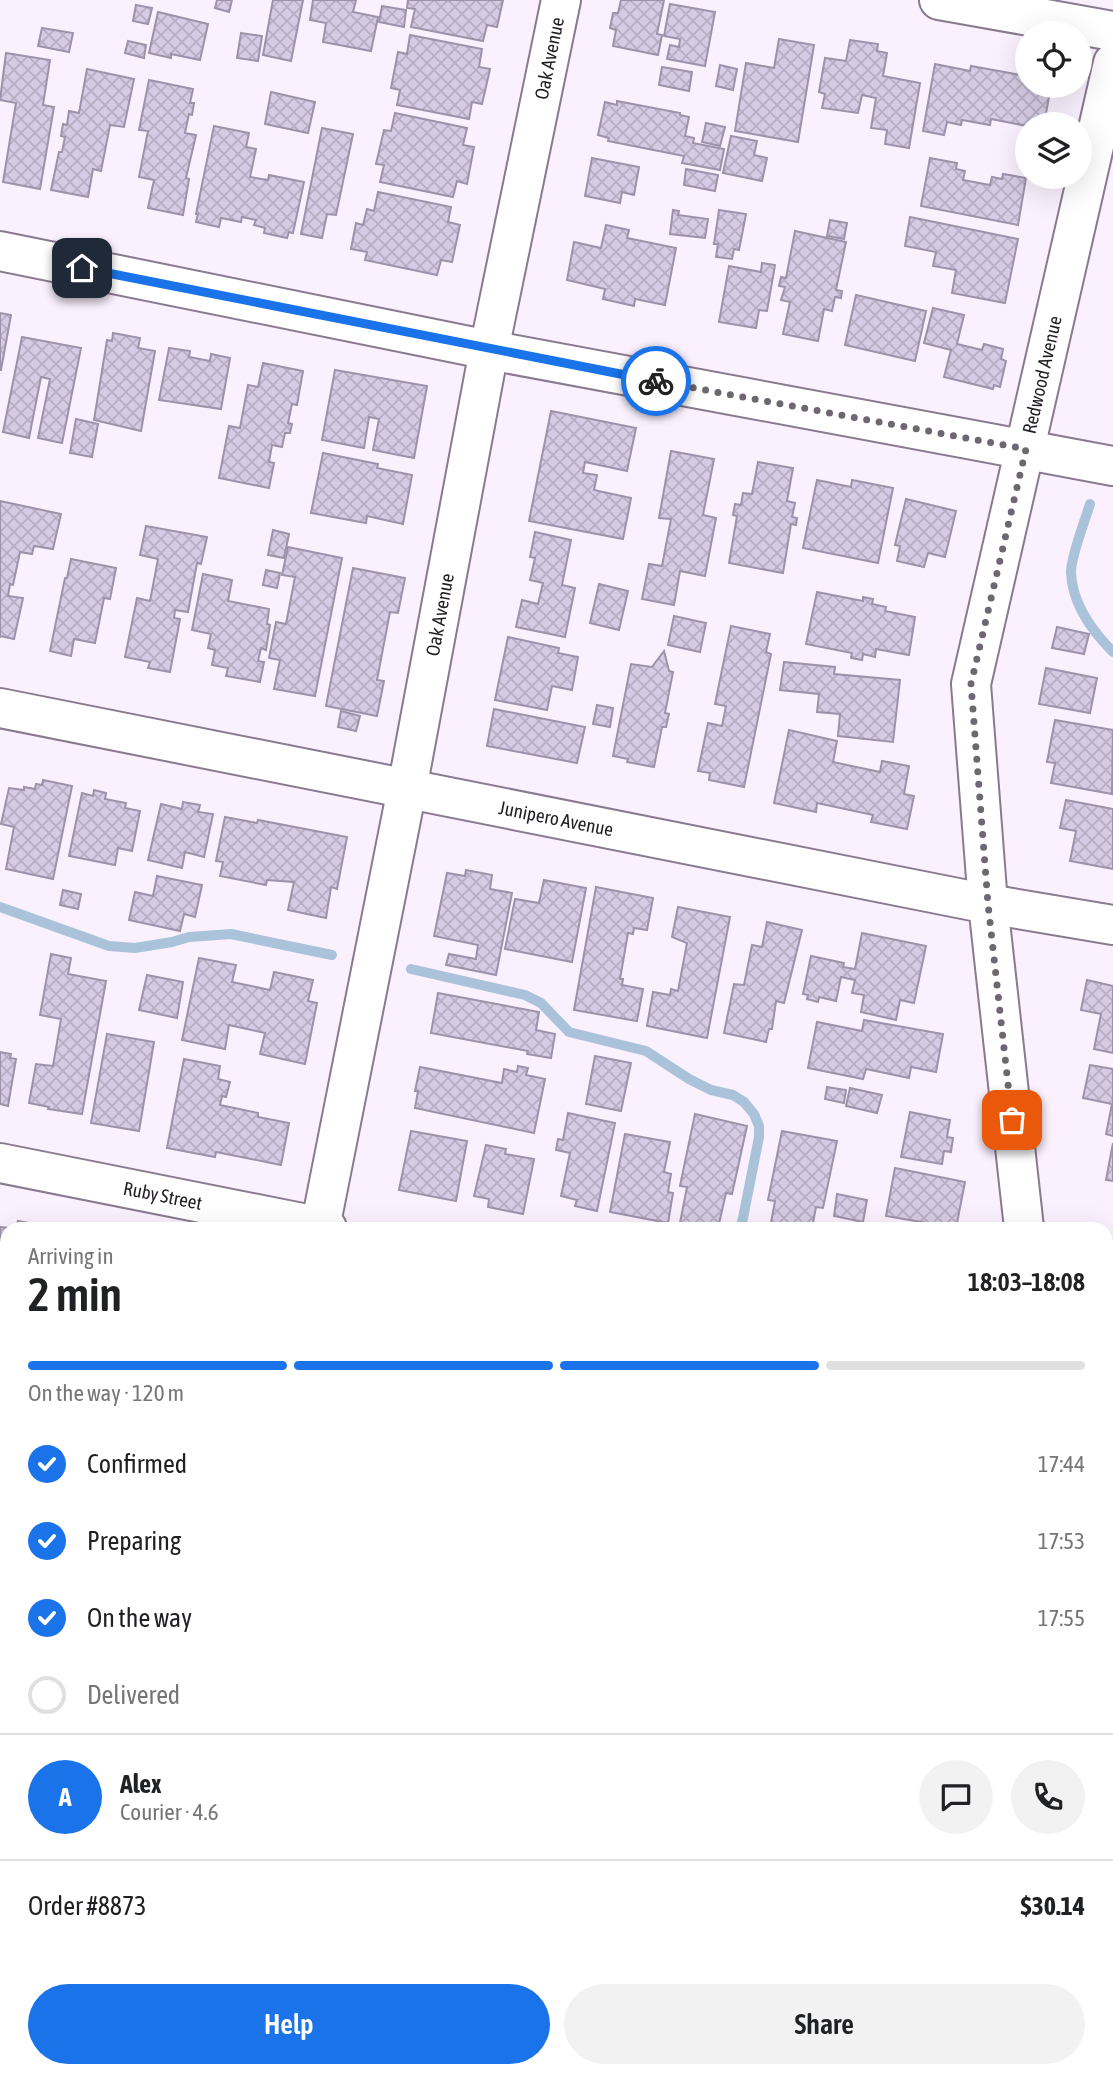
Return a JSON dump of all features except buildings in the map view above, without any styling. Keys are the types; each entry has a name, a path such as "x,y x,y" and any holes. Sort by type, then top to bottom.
{"street":[{"name":"Oak Avenue","path":"323,1222 489,349 561,0"},
{"path":"939,0 1113,31"},
{"name":"Redwood Avenue","path":"1023,1222 988,904 971,684 1113,63"},
{"path":"0,251 489,349 1113,466"},
{"name":"Junipero Avenue","path":"0,709 988,904 1113,925"},
{"name":"Ruby Street","path":"0,1163 292,1222"}],"waterway":[{"path":"1090,504 1073,557 1072,583 1084,616 1113,652"},
{"path":"0,907 109,946 135,948 189,937 231,934 332,955"},
{"path":"411,969 525,995 541,1003 569,1032 646,1051 689,1079 711,1090 733,1095 744,1102 754,1114 759,1126 759,1137 742,1222"}],"way so far":[{"path":"656,381 1026,449 971,684 988,904 1012,1120"}],"route":[{"path":"82,268 656,381"}]}
